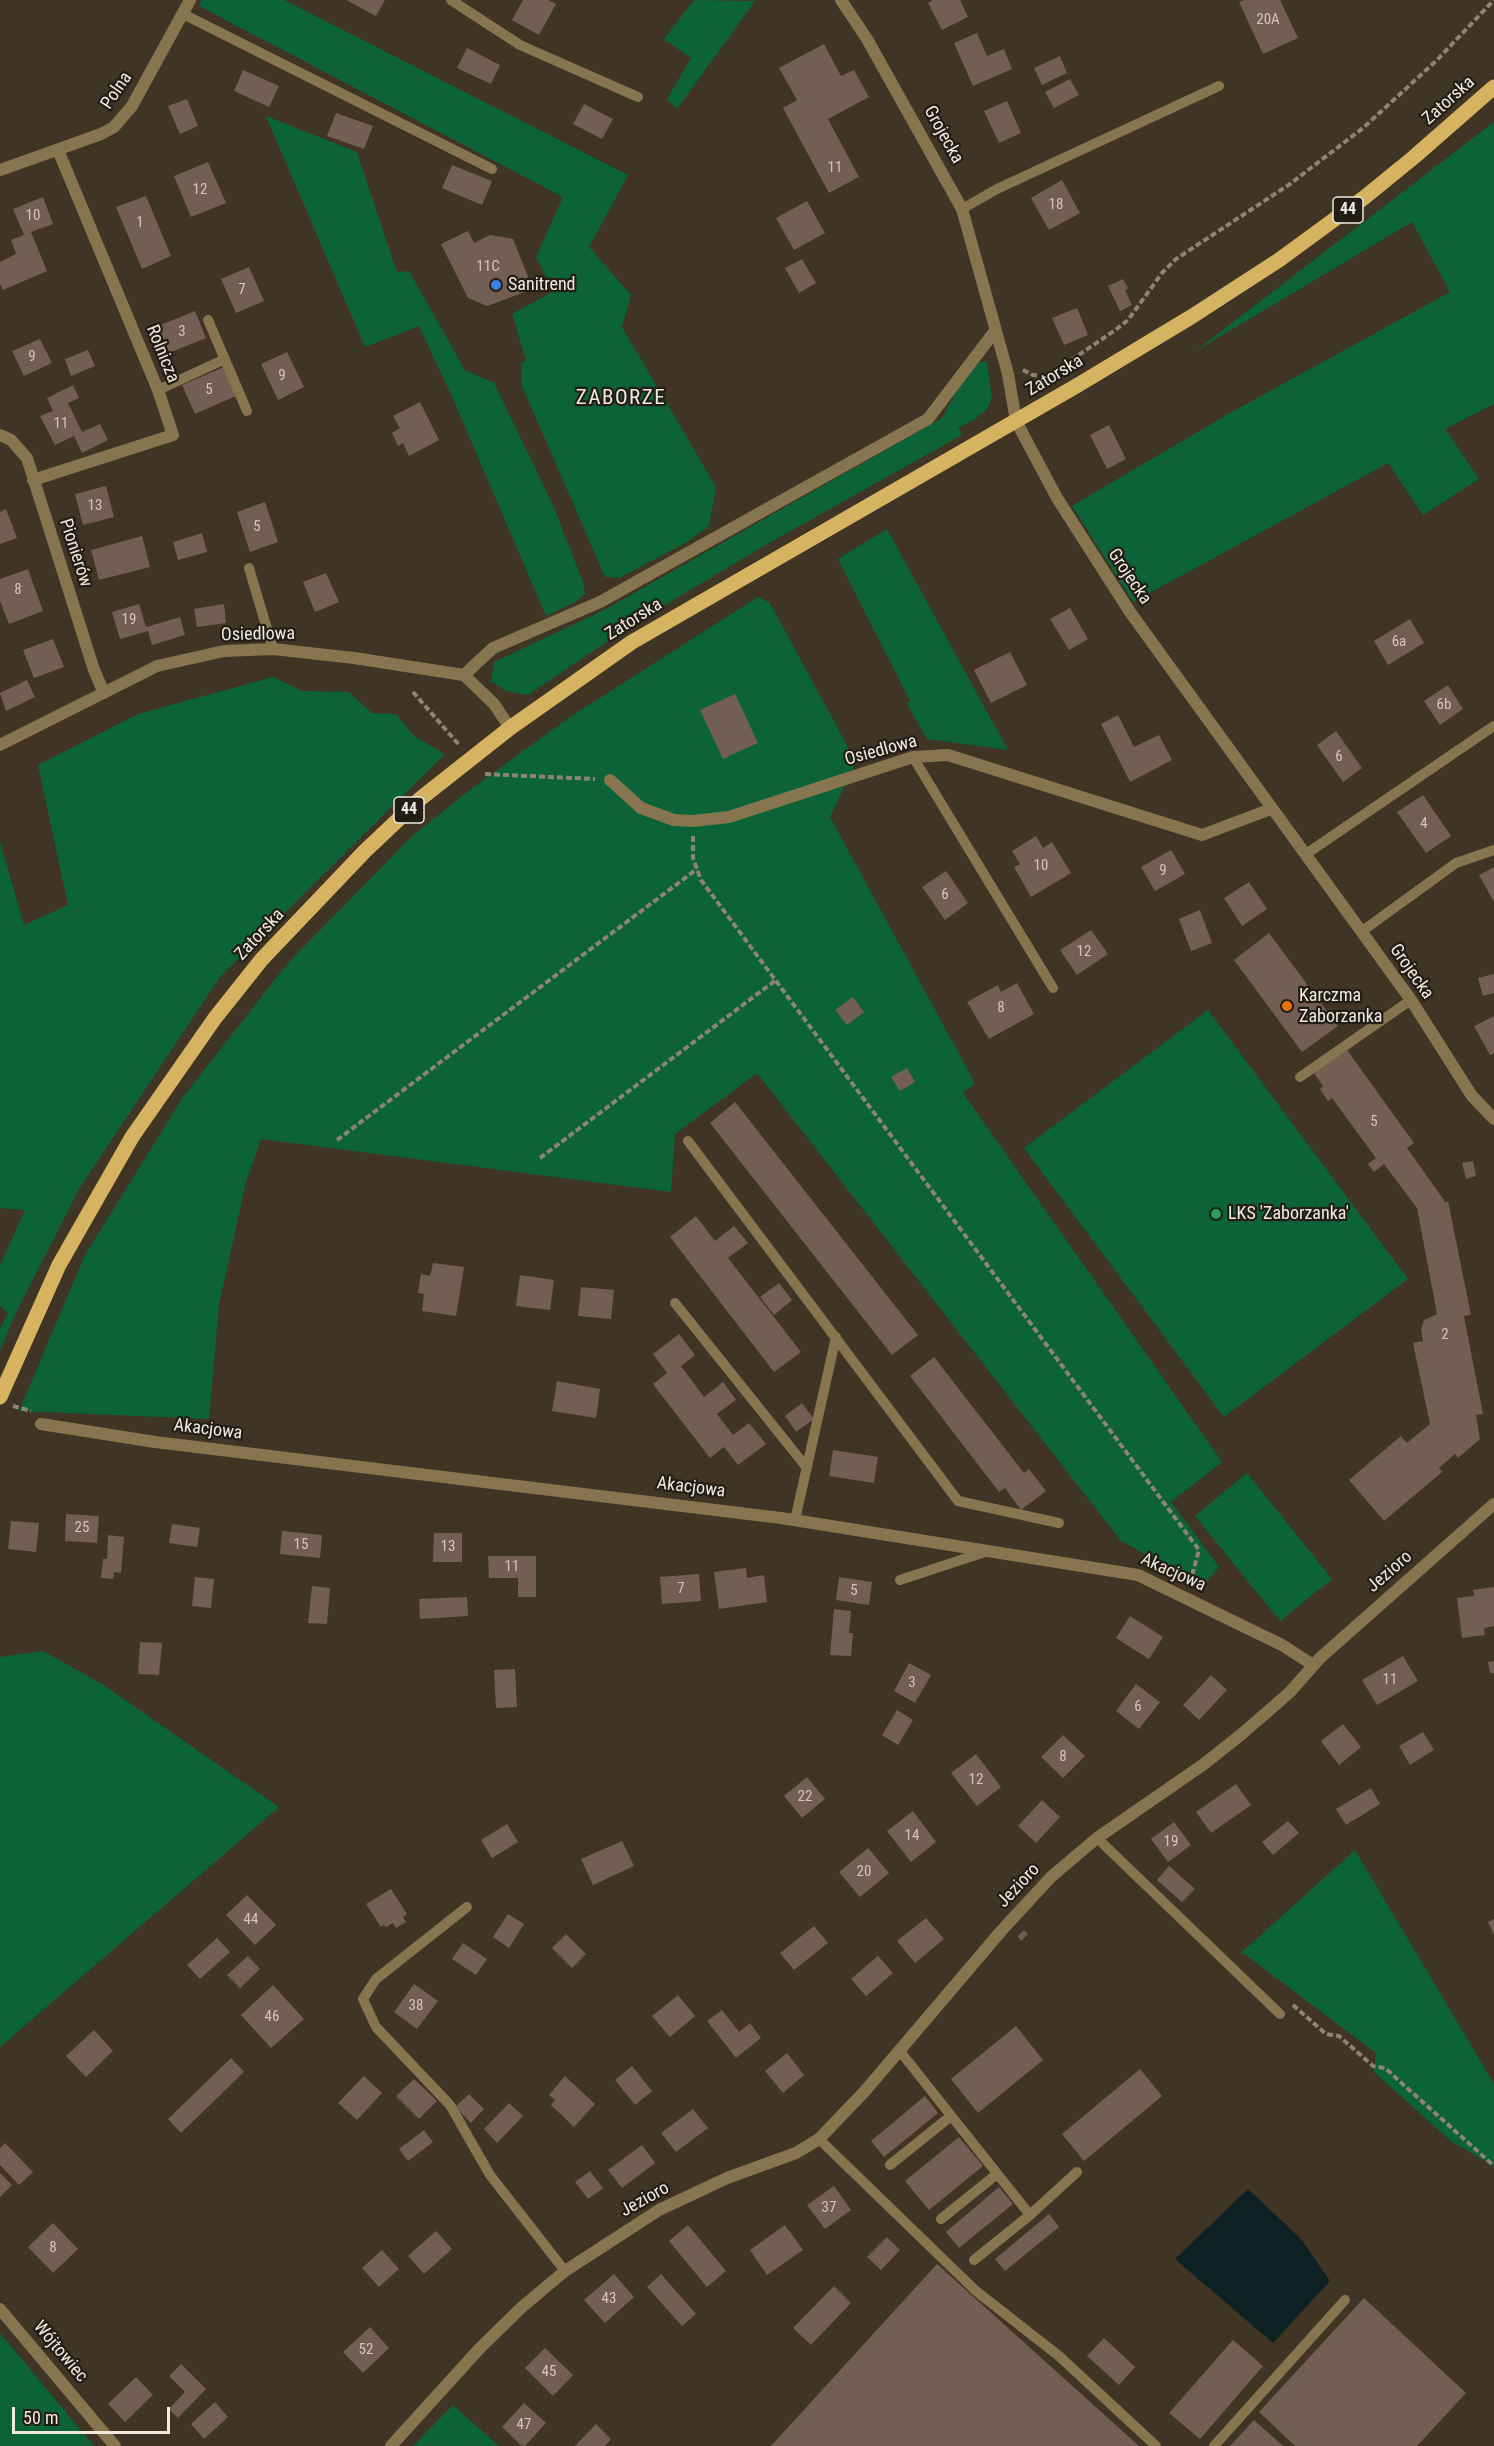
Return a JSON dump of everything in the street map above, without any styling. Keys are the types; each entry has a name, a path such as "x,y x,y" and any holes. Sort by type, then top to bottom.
{"main road":[{"name":"Zatorska","path":"0,1397 59,1264 132,1137 215,1018 262,959 366,851 420,799 510,728 632,642 963,450 1016,422 1191,317 1279,261 1414,158 1494,87"}],"street":[{"name":"Polna","path":"0,170 101,134 114,127 132,106 190,0"},
{"name":"Grojecka","path":"841,0 867,39 962,209 994,331 1008,374 1016,422 1057,498 1096,562 1271,809 1411,1000 1472,1096 1494,1119"},
{"name":"Rolnicza","path":"33,480 173,435 158,390 58,150"},
{"path":"510,728 494,704 464,675 493,648 600,602 928,419 994,331"},
{"name":"Pionierów","path":"0,435 12,440 27,458 94,670 104,693"},
{"name":"Osiedlowa","path":"0,745 157,666 224,651 273,649 354,658 464,675"},
{"name":"Osiedlowa","path":"610,780 641,808 674,820 693,821 729,818 913,757 948,755 1202,835 1271,809"},
{"name":"Akacjowa","path":"41,1424 154,1442 795,1520 1138,1575 1282,1645 1313,1665"},
{"name":"Jezioro","path":"391,2446 480,2348 522,2307 565,2271 659,2210 727,2178 796,2153 819,2139 865,2091 997,1935 1051,1876 1098,1838 1204,1764 1235,1739 1290,1692 1313,1665 1494,1504"},
{"name":"Wójtowiec","path":"0,2309 115,2446"}],"lane":[{"path":"451,0 520,45 638,97"},
{"path":"183,14 492,169"},
{"path":"962,209 997,189 1219,86"},
{"path":"208,320 247,411"},
{"path":"158,390 225,359"},
{"path":"249,568 273,649"},
{"path":"1306,854 1494,726"},
{"path":"913,757 1053,988"},
{"path":"1361,932 1456,863 1494,850"},
{"path":"1300,1077 1411,1000"},
{"path":"687,1141 958,1501 1059,1523"},
{"path":"675,1303 807,1468"},
{"path":"795,1520 836,1337"},
{"path":"900,1580 991,1550"},
{"path":"1098,1838 1280,2014"},
{"path":"467,1907 376,1979 363,1999 376,2027 450,2104 490,2175 565,2271"},
{"path":"899,2050 1030,2215"},
{"path":"890,2165 951,2116"},
{"path":"819,2139 976,2291 1059,2356 1156,2446"},
{"path":"974,2260 1030,2215 1077,2172"},
{"path":"941,2219 997,2174"},
{"path":"1214,2446 1345,2300"}],"path":[{"path":"1020,369 1033,375 1044,376 1114,331 1128,320 1162,273 1176,259 1290,184 1363,128 1436,61 1494,0"},
{"path":"413,692 462,748"},
{"path":"485,774 610,780"},
{"path":"693,821 693,858 701,880 1199,1550 1192,1580 1184,1597"},
{"path":"337,1140 697,869"},
{"path":"540,1158 776,981"},
{"path":"1290,2002 1326,2034 1338,2036 1373,2066 1385,2068 1494,2166"}],"green space":[{"path":"202,0 284,0 628,175 589,247 631,295 622,327 716,487 709,526 687,542 619,578 605,577 522,386 521,364 526,360 512,314 554,291 536,257 563,197 199,6"},
{"path":"694,0 755,1 677,109 667,99 691,58 664,39"},
{"path":"266,116 357,152 397,272 409,271 465,370 494,383 553,505 583,582 585,594 578,600 546,616 453,399 419,326 365,347"},
{"path":"1494,122 1494,404 1445,429 1479,479 1423,515 1388,463 1133,602 1072,506 1230,413 1450,292 1412,222 1194,352"},
{"path":"979,362 987,362 992,398 987,409 958,428 962,435 769,543 633,624 528,695 506,691 491,681 494,662 604,610 942,418 956,393"},
{"path":"887,529 1008,750 927,739 907,704 910,701 838,559"},
{"path":"758,597 770,603 856,762 830,817 975,1083 963,1093 1222,1462 1171,1502 1219,1567 1203,1586 1121,1541 757,1073 675,1134 671,1192 261,1139 246,1182 219,1305 209,1419 19,1411 85,1255 183,1097 287,964 412,836 471,789 570,717"},
{"path":"273,677 302,691 349,692 372,713 396,714 414,736 445,754 220,977 79,1189 14,1317 0,1351 0,1329 8,1313 0,1306 0,1265 25,1210 0,1208 0,842 24,925 68,905 38,765 138,714"},
{"name":"LKS 'Zaborzanka'","path":"1208,1010 1408,1279 1224,1417 1024,1148"},
{"path":"1247,1473 1332,1579 1280,1621 1195,1516"},
{"path":"43,1651 102,1684 279,1807 0,2047 0,1657"},
{"path":"1355,1850 1494,2084 1494,2166 1452,2142 1374,2072 1376,2053 1242,1952"},
{"path":"0,2333 94,2446 0,2446"},
{"path":"453,2405 499,2446 413,2446"}],"water":[{"path":"1248,2189 1301,2239 1330,2281 1273,2343 1175,2259"}],"building":[{"path":"346,0 385,0 376,16"},
{"path":"523,0 548,0 556,4 539,35 512,20"},
{"path":"933,0 960,0 968,17 942,30 928,3"},
{"path":"1280,0 1298,38 1263,54 1239,2"},
{"path":"977,33 987,56 1004,49 1012,69 973,86 954,43"},
{"path":"824,44 841,76 854,70 869,97 828,119 859,177 829,193 783,108 797,100 779,68"},
{"path":"467,48 500,65 491,84 457,68"},
{"path":"1060,56 1067,73 1042,85 1034,68"},
{"path":"243,70 279,86 269,107 234,91"},
{"path":"1070,79 1079,95 1054,108 1045,92"},
{"path":"187,99 198,126 180,134 168,106"},
{"path":"1007,101 1021,133 999,143 984,111"},
{"path":"584,104 613,119 602,139 573,124"},
{"path":"336,113 373,126 364,149 327,136"},
{"path":"208,162 226,203 191,217 174,176"},
{"path":"452,165 492,181 482,205 442,188"},
{"path":"1062,180 1080,213 1049,230 1031,198"},
{"path":"146,196 171,256 142,269 116,207"},
{"path":"43,197 53,224 31,232 47,271 3,290 0,284 0,262 16,254 11,240 24,235 13,209"},
{"path":"807,201 825,233 794,250 776,218"},
{"path":"468,231 474,243 490,235 513,239 533,289 487,306 468,298 441,244"},
{"path":"802,259 816,283 799,293 785,268"},
{"path":"249,267 264,301 236,313 221,279"},
{"path":"1123,279 1132,305 1120,311 1108,286"},
{"path":"1077,308 1088,335 1064,345 1052,318"},
{"path":"195,311 206,338 169,353 158,326"},
{"path":"40,339 52,363 24,376 12,351"},
{"path":"88,350 95,366 71,376 65,359"},
{"path":"287,352 304,387 278,400 261,364"},
{"path":"224,367 236,396 195,414 182,385"},
{"path":"73,385 79,398 68,403 82,432 100,424 108,440 82,453 74,436 55,445 40,416 53,411 47,398"},
{"path":"420,402 439,440 409,456 403,443 398,446 392,433 400,428 393,416"},
{"path":"1109,425 1126,459 1107,469 1090,435"},
{"path":"106,486 114,517 83,525 75,494"},
{"path":"265,502 278,542 250,552 237,512"},
{"path":"6,509 17,538 0,544 0,512"},
{"path":"202,533 207,552 178,560 173,542"},
{"path":"142,536 150,567 99,580 91,550"},
{"path":"28,569 43,611 9,624 0,601 0,579"},
{"path":"326,573 339,602 315,612 303,582"},
{"path":"139,604 146,627 180,617 185,635 152,645 148,631 120,639 112,612"},
{"path":"224,604 226,623 197,627 194,609"},
{"path":"1070,608 1088,639 1069,650 1050,619"},
{"path":"1410,619 1424,643 1388,665 1374,641"},
{"path":"53,639 64,667 34,678 23,650"},
{"path":"1010,652 1027,685 991,703 974,670"},
{"path":"27,680 35,697 6,711 0,693"},
{"path":"1448,685 1463,709 1440,725 1424,701"},
{"path":"735,694 758,743 723,759 700,710"},
{"path":"1118,715 1134,747 1159,735 1172,760 1130,782 1101,724"},
{"path":"1336,731 1362,768 1343,782 1317,745"},
{"path":"1423,795 1451,836 1426,853 1397,812"},
{"path":"1036,836 1043,848 1052,842 1071,873 1031,897 1014,867 1020,864 1012,851"},
{"path":"1171,850 1185,874 1155,891 1141,867"},
{"path":"1494,867 1494,902 1479,875"},
{"path":"946,871 968,903 945,920 922,887"},
{"path":"1249,882 1267,909 1242,926 1224,898"},
{"path":"1200,910 1212,943 1191,951 1179,919"},
{"path":"1091,930 1108,954 1077,975 1060,950"},
{"path":"1269,933 1338,1026 1302,1052 1234,960"},
{"path":"1494,974 1494,993 1483,996 1478,978"},
{"path":"1017,983 1034,1014 989,1039 967,1002 998,985 1001,992"},
{"path":"853,997 864,1012 847,1025 835,1010"},
{"path":"1494,1016 1494,1053 1490,1055 1474,1026"},
{"path":"1342,1043 1414,1143 1407,1148 1446,1203 1448,1201 1471,1315 1464,1316 1483,1414 1476,1415 1480,1439 1458,1458 1455,1454 1439,1468 1442,1472 1384,1521 1349,1480 1401,1436 1407,1443 1430,1424 1413,1343 1423,1341 1421,1329 1424,1320 1437,1314 1417,1208 1384,1164 1374,1172 1368,1164 1376,1158 1332,1098 1328,1101 1320,1089 1323,1086 1309,1066"},
{"path":"907,1068 915,1082 900,1091 891,1077"},
{"path":"735,1102 918,1335 892,1355 710,1123"},
{"path":"1473,1161 1476,1176 1466,1179 1462,1163"},
{"path":"696,1216 715,1241 734,1226 748,1243 728,1258 801,1352 774,1372 670,1237"},
{"path":"433,1263 464,1267 456,1316 422,1311 424,1294 418,1293 421,1274 430,1276"},
{"path":"520,1275 554,1280 550,1310 516,1306"},
{"path":"779,1283 792,1300 774,1315 760,1297"},
{"path":"581,1287 614,1290 611,1319 578,1316"},
{"path":"679,1334 695,1355 681,1366 704,1397 723,1382 736,1400 717,1414 733,1435 749,1423 766,1444 738,1465 724,1447 710,1458 653,1384 667,1373 653,1354"},
{"path":"934,1357 1024,1473 1029,1469 1046,1491 1021,1510 1005,1488 999,1492 910,1376"},
{"path":"557,1381 600,1389 596,1418 552,1411"},
{"path":"802,1403 814,1419 796,1432 785,1416"},
{"path":"833,1450 878,1457 874,1483 829,1476"},
{"path":"66,1514 99,1516 97,1543 65,1541"},
{"path":"11,1521 39,1523 36,1552 8,1549"},
{"path":"172,1524 200,1528 197,1547 169,1543"},
{"path":"282,1531 322,1535 320,1558 280,1554"},
{"path":"434,1533 462,1533 462,1562 433,1562"},
{"path":"108,1535 124,1537 121,1573 114,1572 113,1579 101,1578 103,1559 107,1559"},
{"path":"488,1556 536,1556 536,1597 518,1597 518,1578 489,1578"},
{"path":"746,1568 747,1578 764,1575 767,1602 719,1609 714,1572"},
{"path":"699,1574 701,1601 662,1604 660,1577"},
{"path":"195,1577 214,1579 211,1608 192,1606"},
{"path":"839,1577 872,1582 869,1605 836,1600"},
{"path":"312,1586 330,1588 327,1624 308,1623"},
{"path":"1494,1587 1494,1626 1484,1628 1485,1635 1462,1638 1457,1598 1474,1596 1473,1590"},
{"path":"467,1597 468,1616 420,1619 419,1599"},
{"path":"834,1609 851,1611 849,1633 853,1633 851,1656 830,1655"},
{"path":"1130,1616 1163,1637 1149,1659 1116,1638"},
{"path":"140,1642 162,1643 159,1675 138,1674"},
{"path":"1403,1656 1418,1681 1377,1705 1362,1680"},
{"path":"1494,1661 1494,1673 1490,1673 1488,1662"},
{"path":"909,1663 931,1675 915,1703 894,1691"},
{"path":"515,1669 517,1707 496,1708 494,1670"},
{"path":"1211,1675 1227,1690 1199,1720 1183,1705"},
{"path":"1136,1684 1160,1702 1139,1729 1116,1711"},
{"path":"897,1710 913,1720 898,1745 882,1735"},
{"path":"1343,1724 1361,1747 1339,1765 1321,1741"},
{"path":"1423,1732 1434,1750 1410,1765 1399,1746"},
{"path":"1063,1735 1085,1756 1063,1778 1041,1757"},
{"path":"976,1754 1001,1787 977,1806 951,1773"},
{"path":"807,1777 825,1799 802,1818 784,1796"},
{"path":"1236,1784 1251,1805 1211,1833 1196,1812"},
{"path":"1371,1788 1380,1804 1346,1825 1336,1809"},
{"path":"1042,1800 1060,1817 1036,1843 1018,1826"},
{"path":"913,1811 936,1842 911,1862 887,1831"},
{"path":"1288,1821 1299,1833 1273,1855 1262,1842"},
{"path":"1174,1822 1191,1845 1168,1862 1151,1839"},
{"path":"507,1824 518,1842 492,1858 481,1840"},
{"path":"622,1841 634,1866 593,1885 581,1859"},
{"path":"868,1848 889,1873 860,1897 839,1872"},
{"path":"1169,1866 1195,1889 1182,1902 1157,1880"},
{"path":"391,1889 407,1914 403,1917 406,1922 396,1928 393,1923 381,1927 366,1904"},
{"path":"247,1895 276,1925 255,1945 226,1915"},
{"path":"508,1914 524,1924 509,1948 493,1937"},
{"path":"926,1918 944,1939 915,1963 897,1941"},
{"path":"1494,1919 1494,1935 1488,1922"},
{"path":"814,1926 828,1943 794,1970 780,1953"},
{"path":"1024,1930 1028,1934 1021,1941 1018,1936"},
{"path":"566,1934 586,1954 572,1968 552,1948"},
{"path":"217,1938 230,1952 200,1979 187,1965"},
{"path":"463,1943 487,1959 476,1975 452,1959"},
{"path":"248,1956 260,1969 240,1988 227,1975"},
{"path":"878,1956 893,1973 866,1996 851,1979"},
{"path":"414,1984 438,2001 417,2029 394,2012"},
{"path":"273,1985 304,2019 271,2048 241,2015"},
{"path":"678,1995 695,2016 670,2037 652,2016"},
{"path":"722,2010 739,2032 750,2023 761,2038 736,2058 707,2021"},
{"path":"1016,2026 1043,2060 978,2113 951,2079"},
{"path":"94,2030 113,2051 86,2077 66,2056"},
{"path":"787,2053 804,2075 783,2093 765,2071"},
{"path":"231,2058 244,2072 181,2133 168,2119"},
{"path":"632,2066 652,2091 635,2105 615,2080"},
{"path":"1140,2069 1162,2096 1084,2161 1062,2134"},
{"path":"364,2076 382,2093 357,2120 338,2103"},
{"path":"565,2076 595,2104 574,2127 551,2105 555,2100 549,2095"},
{"path":"414,2079 437,2101 419,2119 396,2096"},
{"path":"469,2094 484,2109 471,2123 455,2107"},
{"path":"925,2096 938,2113 884,2157 871,2141"},
{"path":"509,2103 523,2116 497,2143 484,2129"},
{"path":"693,2109 708,2128 676,2152 661,2133"},
{"path":"424,2130 433,2142 408,2161 399,2149"},
{"path":"959,2137 983,2166 929,2210 905,2181"},
{"path":"5,2143 33,2172 19,2185 0,2165 0,2148"},
{"path":"642,2145 655,2163 622,2188 608,2170"},
{"path":"590,2171 603,2188 588,2199 575,2182"},
{"path":"0,2173 12,2185 0,2197"},
{"path":"834,2186 851,2210 825,2229 807,2205"},
{"path":"999,2187 1013,2204 959,2248 946,2232"},
{"path":"1049,2214 1059,2227 1005,2271 995,2259"},
{"path":"53,2223 78,2249 53,2273 28,2247"},
{"path":"688,2225 726,2271 707,2287 669,2241"},
{"path":"785,2225 803,2250 767,2275 750,2250"},
{"path":"436,2231 452,2249 424,2274 408,2256"},
{"path":"887,2237 900,2250 881,2270 867,2257"},
{"path":"382,2250 399,2269 379,2287 362,2268"},
{"path":"937,2264 1139,2446 771,2446"},
{"path":"614,2274 634,2297 605,2323 584,2300"},
{"path":"661,2274 696,2314 682,2326 647,2287"},
{"path":"834,2286 851,2303 811,2345 793,2328"},
{"path":"1364,2298 1466,2393 1417,2446 1295,2446 1259,2412"},
{"path":"370,2327 389,2348 363,2373 343,2352"},
{"path":"1104,2338 1135,2367 1119,2385 1087,2356"},
{"path":"1233,2340 1263,2366 1200,2439 1169,2413"},
{"path":"545,2348 573,2375 553,2396 525,2368"},
{"path":"181,2364 206,2389 178,2418 169,2409 185,2392 169,2376"},
{"path":"136,2377 153,2395 125,2422 108,2404"},
{"path":"215,2402 228,2417 204,2439 191,2424"},
{"path":"524,2403 546,2423 525,2446 522,2446 502,2427"},
{"path":"1254,2420 1283,2446 1230,2446"},
{"path":"596,2424 611,2439 605,2446 575,2446"}],"place":[{"name":"Sanitrend","path":"496,285"},
{"name":"Karczma Zaborzanka","path":"1287,1006"},
{"name":"LKS 'Zaborzanka'","path":"1216,1214"}],"district":[{"name":"ZABORZE","path":"621,399"}]}
